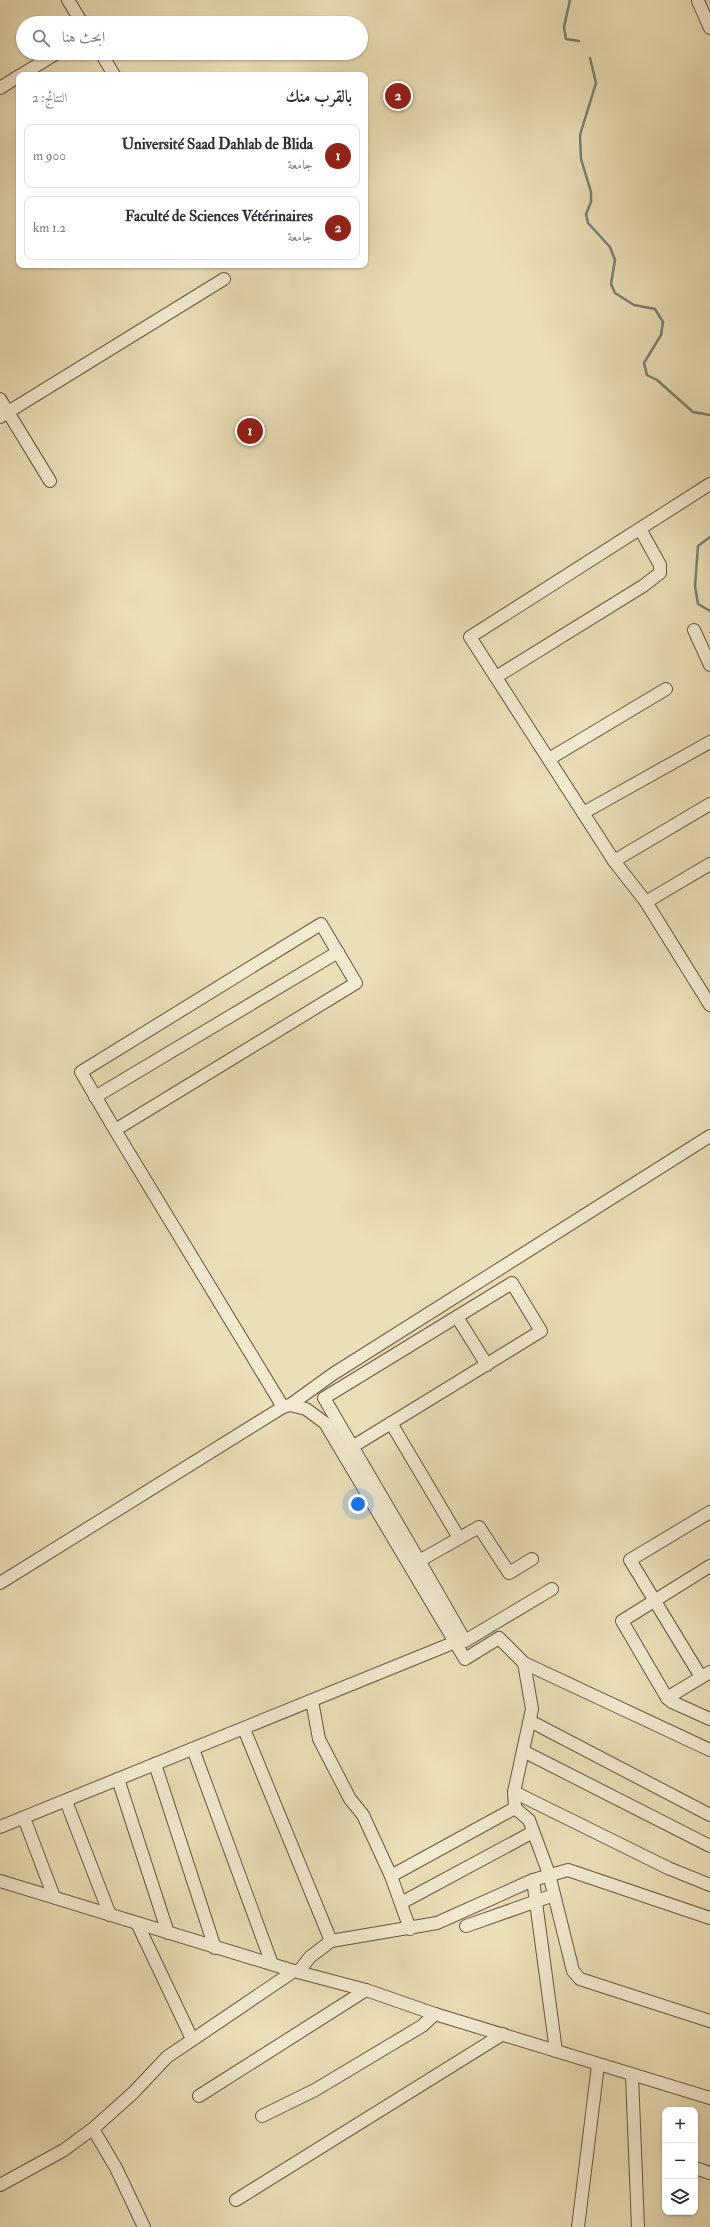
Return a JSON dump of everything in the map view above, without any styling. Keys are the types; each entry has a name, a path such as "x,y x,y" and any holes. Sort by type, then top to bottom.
{"street":[{"path":"68,0 78,16"},
{"path":"699,0 710,28"},
{"path":"26,72 46,60"},
{"path":"105,60 112,72"},
{"path":"0,88 16,78"},
{"path":"3,413 224,279"},
{"path":"0,399 3,413 50,481"},
{"path":"710,484 470,637 614,861 646,902 710,1005"},
{"path":"496,677 643,586 660,573 660,565 640,529"},
{"path":"694,630 710,665"},
{"path":"549,759 666,690"},
{"path":"583,813 710,742"},
{"path":"614,861 710,804"},
{"path":"646,902 710,864"},
{"path":"115,1130 356,983 321,924 81,1072 115,1130 287,1406"},
{"path":"96,1097 338,952"},
{"path":"308,1401 333,1374 710,1136"},
{"path":"0,1583 287,1406 324,1398 512,1283 541,1331 352,1447"},
{"path":"457,1317 487,1365"},
{"path":"324,1398 465,1640 552,1589"},
{"path":"308,1401 324,1423 454,1643 465,1659 499,1638 524,1663 710,1750"},
{"path":"392,1423 459,1538"},
{"path":"667,1698 705,1675 654,1600 630,1560 710,1512"},
{"path":"420,1561 479,1527 509,1573 532,1559"},
{"path":"710,1566 622,1620 667,1698 672,1702 710,1719"},
{"path":"0,1828 454,1643"},
{"path":"524,1663 532,1709 514,1792 515,1808 529,1820 549,1874 573,1971 580,1979 710,2021"},
{"path":"312,1701 319,1740 350,1799 363,1815 391,1876 410,1928"},
{"path":"530,1721 710,1815"},
{"path":"244,1729 331,1941"},
{"path":"193,1749 272,1964"},
{"path":"523,1751 710,1846"},
{"path":"155,1764 215,1948"},
{"path":"118,1779 168,1933"},
{"path":"514,1792 668,1868 710,1885"},
{"path":"66,1800 110,1915"},
{"path":"391,1876 515,1808"},
{"path":"24,1818 54,1897"},
{"path":"401,1903 534,1832"},
{"path":"0,2185 64,2150 93,2129 133,2093 167,2057 296,1971 331,1941 437,1923 533,1880 549,1874 568,1870 710,1918"},
{"path":"533,1880 556,2051"},
{"path":"0,1881 215,1948 366,1990 435,2014 503,2034 632,2076 710,2098"},
{"path":"466,1926 554,1895"},
{"path":"137,1923 192,2039"},
{"path":"199,2096 366,1990"},
{"path":"262,2116 315,2090 422,2026 435,2014"},
{"path":"236,2200 503,2034"},
{"path":"578,2227 598,2065"},
{"path":"632,2076 638,2227"},
{"path":"93,2129 116,2168 144,2227"},
{"path":"698,2169 710,2173"}],"waterway":[{"path":"570,0 564,27 566,39 579,41"},
{"path":"590,58 596,83 580,135 581,159 591,192 591,202 586,214 588,223 610,247 615,260 611,284 615,293 634,305 655,309 663,322 661,335 644,363 647,375 657,380 693,412 710,415"},
{"path":"710,537 698,546 695,586 698,604 710,611"}],"place":[{"name":"Faculté de Sciences Vétérinaires","path":"398,96"},
{"name":"Université Saad Dahlab de Blida","path":"250,431"}]}
